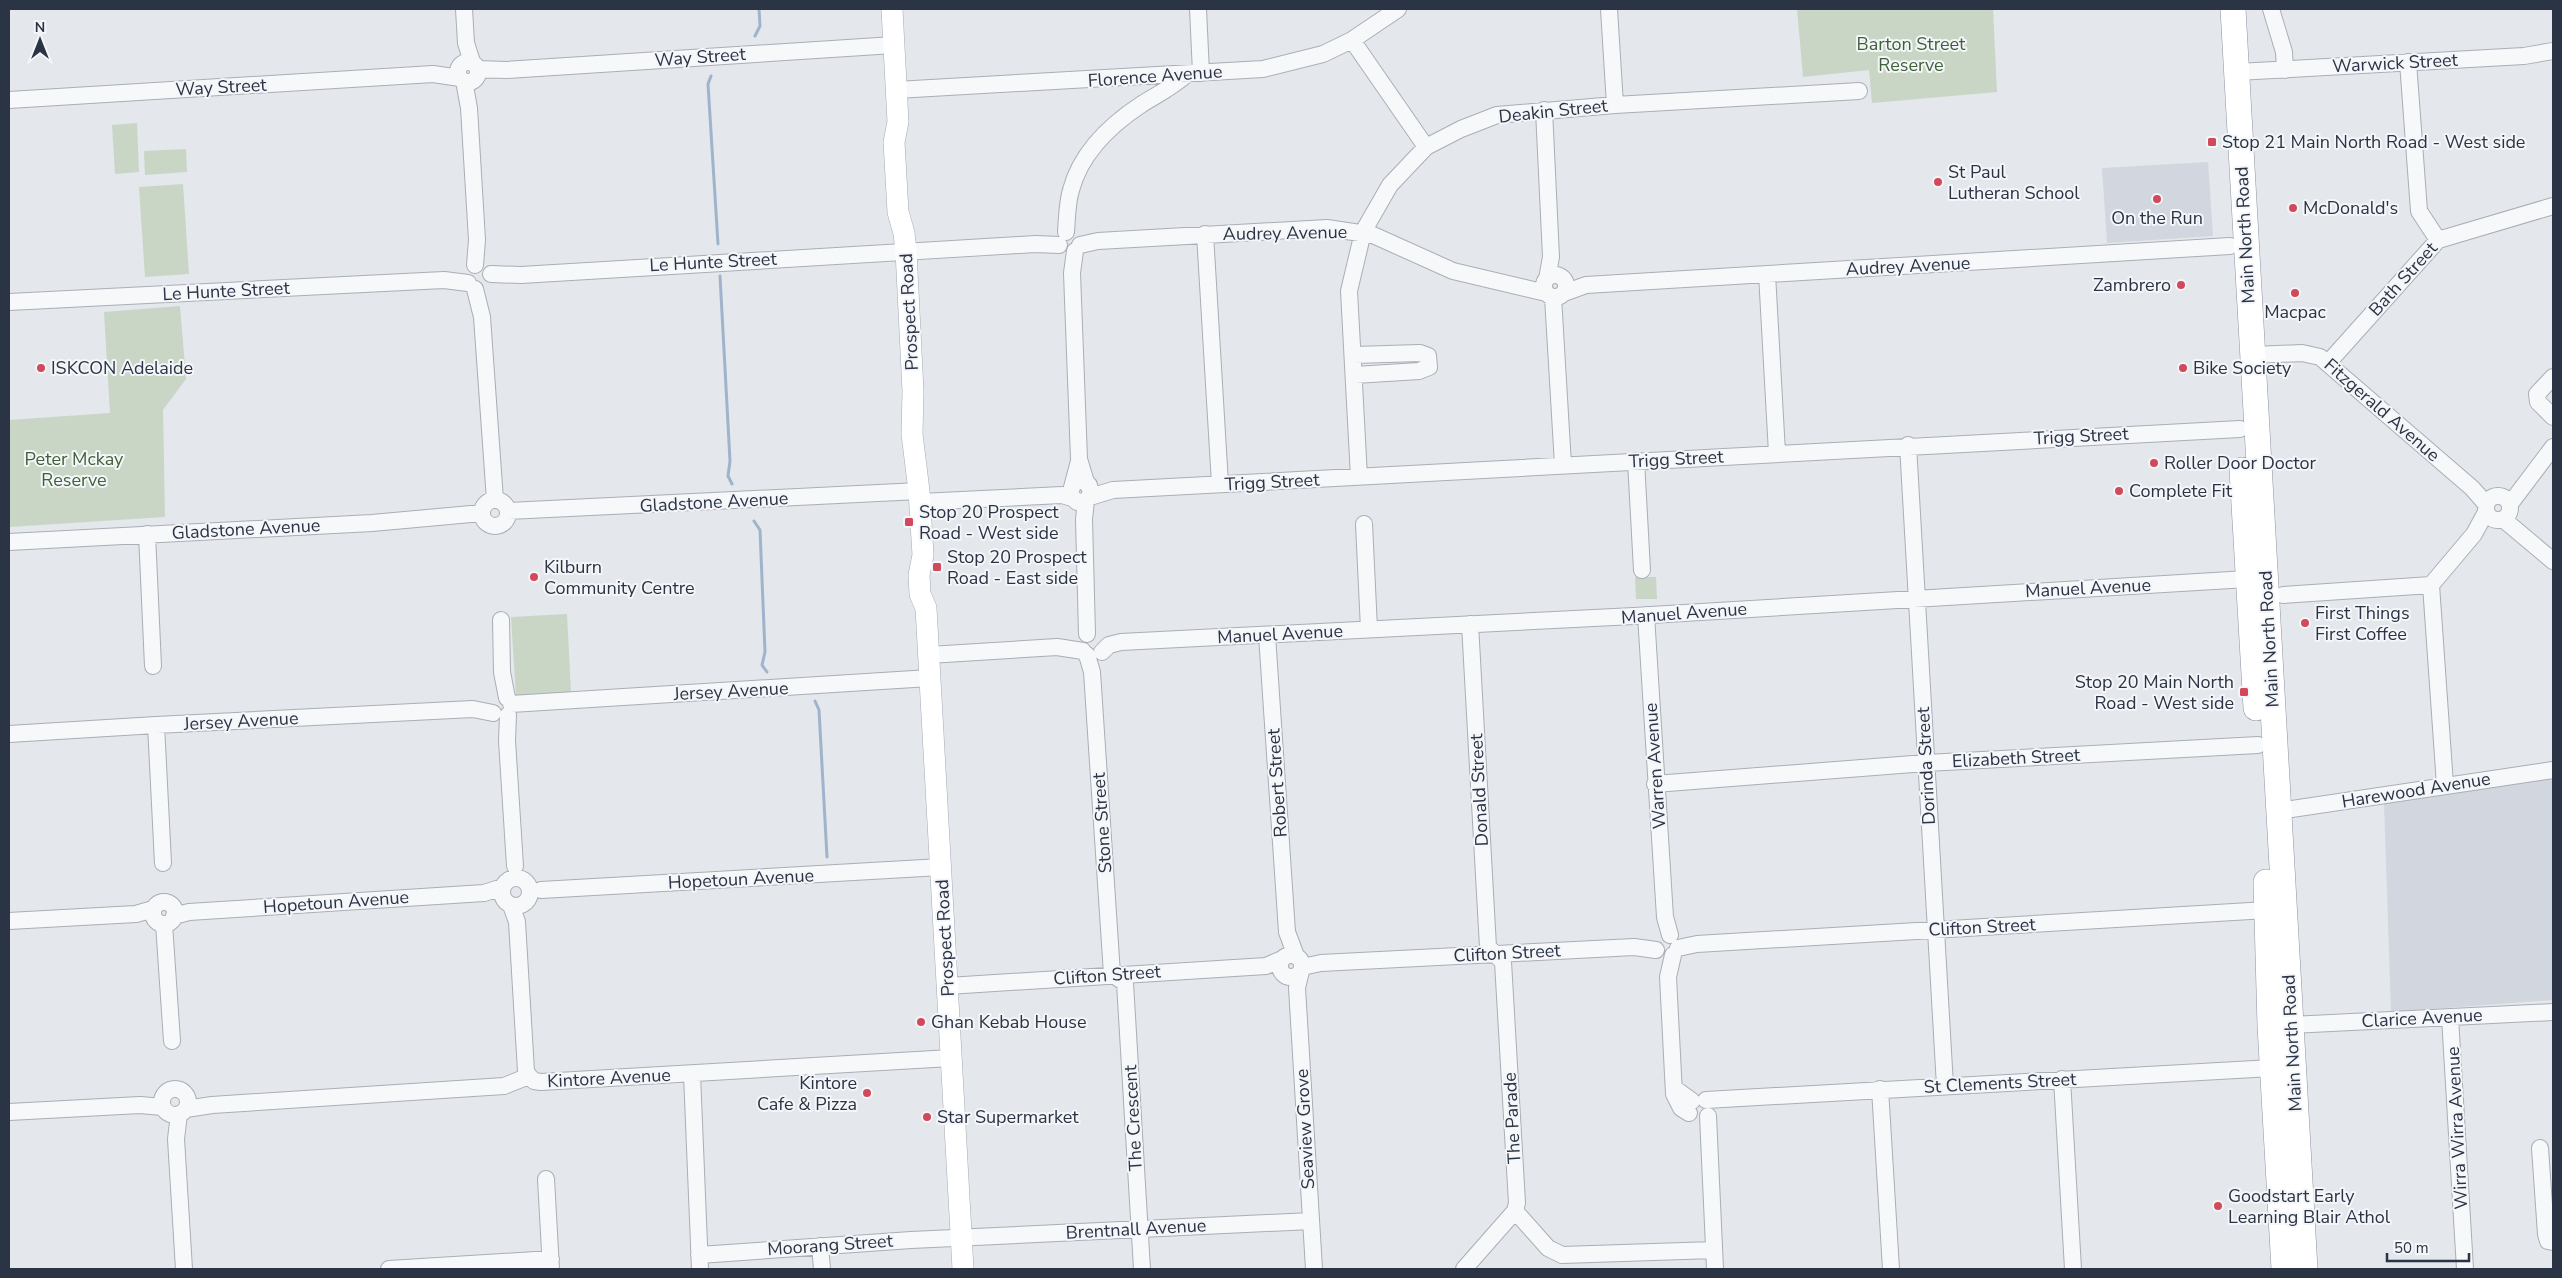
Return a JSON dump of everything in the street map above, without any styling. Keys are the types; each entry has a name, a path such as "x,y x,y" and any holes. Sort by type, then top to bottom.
{"highway":[{"name":"Main North Road","path":"2216,9 2229,73"},
{"name":"Main North Road","path":"2233,9 2229,73 2244,356 2266,589 2279,811 2276,909 2280,1025 2305,1269"},
{"name":"Main North Road","path":"2244,356 2240,429 2266,589 2258,745 2276,909"},
{"name":"Main North Road","path":"2280,1025 2272,1068 2284,1269"}],"main road":[{"name":"Prospect Road","path":"892,9 898,122 894,142 898,212 905,242 913,391 912,434 920,496 923,555 919,575 920,594 926,608 929,655 962,1269"}],"street":[{"path":"464,9 494,500"},
{"path":"1194,74 1198,9"},
{"name":"Florence Avenue","path":"896,90 1263,69 1323,54 1352,40 1398,9"},
{"path":"1609,9 1615,105"},
{"path":"2271,9 2284,52 2285,70"},
{"path":"1352,40 1426,147"},
{"name":"Way Street","path":"9,100 894,45"},
{"name":"Warwick Street","path":"2229,73 2524,56 2553,51"},
{"path":"2408,62 2418,211 2438,240"},
{"name":"Stone Street","path":"1112,974 1092,672 1092,644 1087,611 1068,212 1070,191 1083,160 1095,143 1141,105 1194,74"},
{"name":"Deakin Street","path":"1359,478 1354,355 1349,291 1363,232 1390,184 1426,147 1461,129 1497,115 1615,105 1859,91"},
{"path":"1544,110 1555,287 1563,465"},
{"name":"Bath Street","path":"2328,363 2438,240 2553,206"},
{"name":"Audrey Avenue","path":"905,242 1036,244 1327,228 1363,232 1452,271 1523,288 2238,246"},
{"path":"1205,234 1220,484"},
{"name":"Le Hunte Street","path":"9,302 521,275 905,242"},
{"path":"1767,274 1777,453"},
{"path":"1354,355 1420,353 1428,356 1429,368 1419,371 1355,376"},
{"name":"Fitzgerald Avenue","path":"2244,356 2311,354 2328,363 2472,488 2501,506 2518,531 2553,561"},
{"path":"2553,377 2537,394 2538,402 2553,417"},
{"name":"Trigg Street","path":"920,496 1049,496 1113,490 2240,429"},
{"name":"Dorinda Street","path":"1908,446 1945,1086"},
{"path":"2445,785 2431,586 2474,534 2553,447"},
{"path":"1636,461 1642,570"},
{"name":"Gladstone Avenue","path":"508,511 920,496"},
{"path":"494,500 504,504 508,511 506,520 496,526 487,523 482,514 485,506 494,500"},
{"name":"Gladstone Avenue","path":"9,542 372,523 482,514"},
{"path":"1364,524 1369,629"},
{"path":"147,534 153,666"},
{"name":"Manuel Avenue","path":"929,655 1121,642 1646,616 1916,598 2431,586"},
{"name":"Warren Avenue","path":"1646,616 1674,1088 1700,1110"},
{"path":"501,620 502,707 507,741 518,889 517,922 526,1068 529,1076"},
{"name":"Donald Street","path":"1470,624 1488,947 1492,953"},
{"name":"Robert Street","path":"1267,635 1287,932 1292,967"},
{"name":"Jersey Avenue","path":"9,734 156,724 473,709 532,703 930,678"},
{"path":"156,724 163,863"},
{"name":"Elizabeth Street","path":"1655,784 1926,763 2258,745"},
{"name":"Harewood Avenue","path":"2279,811 2553,770"},
{"name":"Hopetoun Avenue","path":"9,921 164,914 484,893 518,889 941,866"},
{"name":"Clifton Street","path":"948,986 1112,974 1266,966 1292,967 1321,963 1697,944 2276,909"},
{"path":"164,914 172,1041"},
{"name":"The Parade","path":"1492,953 1502,962 1515,1211"},
{"name":"Seaview Grove","path":"1292,967 1314,1269"},
{"name":"The Crescent","path":"1112,974 1125,983 1142,1269"},
{"name":"Clarice Avenue","path":"2280,1025 2553,1012"},
{"name":"Wirra Wirra Avenue","path":"2450,1017 2465,1269"},
{"name":"Kintore Avenue","path":"9,1112 140,1105 174,1107 504,1086 529,1076 534,1081 541,1082 951,1058"},
{"name":"St Clements Street","path":"1700,1110 1727,1099 2272,1068"},
{"path":"692,1074 700,1262"},
{"path":"2062,1080 2073,1269"},
{"path":"1880,1089 1891,1269"},
{"path":"174,1107 184,1269"},
{"path":"1700,1110 1707,1137 1715,1269"},
{"path":"2540,1148 2546,1234 2548,1241 2553,1242"},
{"path":"389,1269 551,1264 546,1179"},
{"path":"1464,1269 1515,1211 1548,1248 1562,1256 1714,1250"},
{"name":"Brentnall Avenue","path":"961,1237 1311,1221"},
{"name":"Moorang Street","path":"700,1262 820,1246 961,1237"},
{"path":"820,1246 822,1269"}],"shaded area":[{"name":"On the Run","path":"2208,162 2213,236 2107,243 2102,168"},
{"path":"2553,778 2553,1000 2391,1012 2384,802"}],"green space":[{"name":"Barton Street Reserve","path":"1797,9 1993,9 1997,92 1872,103 1869,70 1803,77"},
{"path":"137,123 139,172 115,174 112,125"},
{"path":"186,149 187,172 145,175 144,151"},
{"path":"183,184 189,274 145,277 139,187"},
{"name":"Peter Mckay Reserve","path":"180,306 186,379 163,410 165,517 9,527 9,420 110,413 104,312"},
{"path":"1635,577 1656,577 1657,599 1636,599"},
{"path":"567,614 571,692 516,696 511,617"}],"waterway":[{"path":"755,36 760,26 759,9"},
{"path":"711,76 708,84 718,244"},
{"path":"720,276 730,461 728,476 732,484"},
{"path":"754,521 760,530 765,652 762,665 767,672"},
{"path":"815,701 819,710 827,857"}],"place":[{"name":"Stop 21 Main North Road - West side","path":"2212,142"},
{"name":"St Paul Lutheran School","path":"1938,182"},
{"name":"On the Run","path":"2157,199"},
{"name":"McDonald's","path":"2293,208"},
{"name":"Zambrero","path":"2181,285"},
{"name":"Macpac","path":"2295,293"},
{"name":"ISKCON Adelaide","path":"41,368"},
{"name":"Bike Society","path":"2183,368"},
{"name":"Roller Door Doctor","path":"2154,463"},
{"name":"Complete Fit","path":"2119,491"},
{"name":"Stop 20 Prospect Road - West side","path":"909,522"},
{"name":"Stop 20 Prospect Road - East side","path":"937,567"},
{"name":"Kilburn Community Centre","path":"534,577"},
{"name":"First Things First Coffee","path":"2305,623"},
{"name":"Stop 20 Main North Road - West side","path":"2244,692"},
{"name":"Ghan Kebab House","path":"921,1022"},
{"name":"Kintore Cafe & Pizza","path":"867,1093"},
{"name":"Star Supermarket","path":"927,1117"},
{"name":"Goodstart Early Learning Blair Athol","path":"2218,1206"}]}
